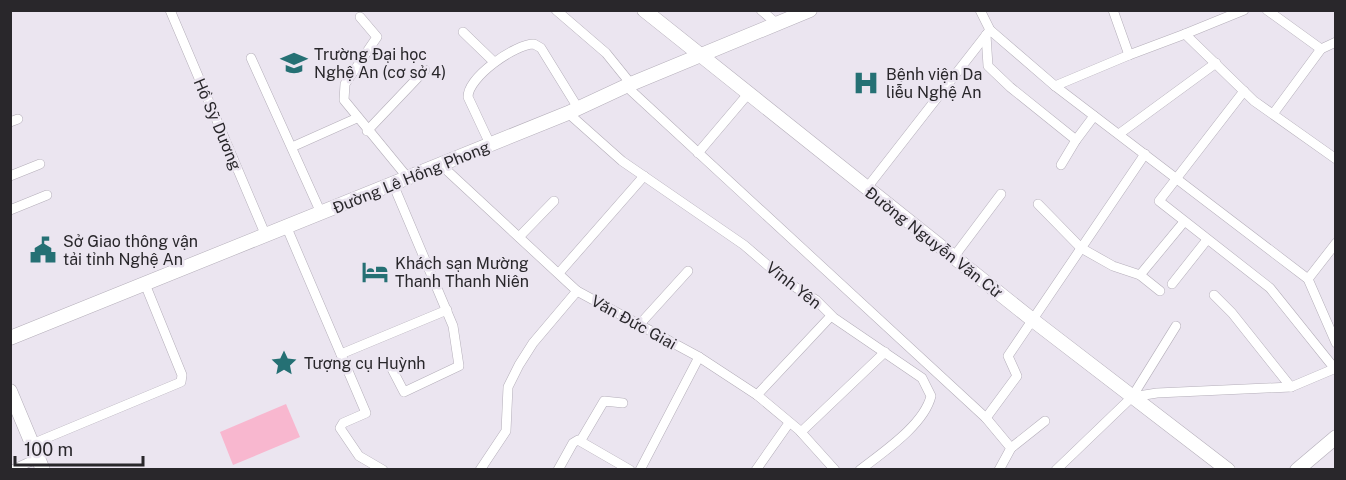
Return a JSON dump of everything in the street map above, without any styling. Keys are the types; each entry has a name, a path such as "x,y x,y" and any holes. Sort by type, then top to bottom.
{"main road":[{"name":"Đường Nguyễn Văn Cừ","path":"644,10 953,258 1228,470"},
{"name":"Đường Lê Hồng Phong","path":"10,338 441,165 810,10"},
{"path":"12,399 40,464"},
{"path":"1297,470 1335,437"}],"street":[{"name":"Hồ Sỹ Dương","path":"170,10 266,236"},
{"path":"556,10 606,53 628,85 698,153 986,418 1011,448"},
{"path":"761,10 777,24"},
{"path":"980,10 988,32 988,66 1010,87 1076,140"},
{"path":"1113,10 1129,56"},
{"path":"1055,86 1244,10"},
{"path":"1267,10 1321,49"},
{"path":"360,17 377,38 344,87 344,100 367,131 408,178"},
{"path":"463,32 494,62 468,94 490,144"},
{"path":"988,32 1055,86 1308,279 1335,344"},
{"path":"866,189 988,32"},
{"path":"1185,34 1244,91 1335,159"},
{"path":"1273,114 1321,49 1335,42"},
{"name":"Vĩnh Yên","path":"494,62 528,44 537,45 573,110 622,161 744,245 787,282 816,300 831,316 922,378 932,396 929,405 898,440 861,469"},
{"path":"251,58 321,213"},
{"path":"1119,134 1216,63"},
{"path":"367,131 425,70"},
{"path":"1132,397 1157,393 1291,387 1335,369 1270,288 1206,241 1158,201 1244,91"},
{"path":"698,153 748,94"},
{"path":"1061,165 1094,116"},
{"path":"292,147 357,118"},
{"path":"986,418 1017,376 1008,356 1034,321 1145,154"},
{"path":"10,176 40,164"},
{"name":"Văn Đức Giai","path":"441,165 577,291 699,357 758,395 801,432 835,470"},
{"path":"559,273 644,176"},
{"path":"391,367 404,392 457,368 456,337 447,310 393,184"},
{"path":"953,258 1001,194"},
{"path":"10,210 47,195"},
{"path":"519,237 554,201"},
{"path":"1038,204 1081,248 1113,266 1140,275 1160,291"},
{"path":"1140,275 1183,223"},
{"path":"287,228 366,413 343,423 340,428 359,456 383,470"},
{"path":"1172,284 1206,241"},
{"path":"1308,279 1335,243"},
{"path":"639,324 688,271"},
{"path":"32,444 181,382 182,375 145,284"},
{"path":"480,470 506,431 508,387 519,365 533,343 577,291"},
{"path":"1214,294 1291,387"},
{"path":"341,354 447,310"},
{"path":"758,395 831,316"},
{"path":"1056,470 1132,397 1176,326"},
{"path":"801,432 885,352"},
{"path":"640,470 699,357"},
{"path":"558,470 573,443 581,440 604,401 623,403"},
{"path":"999,470 1011,448 1045,421"},
{"path":"756,470 789,423"},
{"path":"581,440 630,470"},
{"path":"12,470 40,464"}],"shaded area":[{"path":"286,404 300,437 233,465 220,432"}],"place":[{"name":"Trường Đại học Nghệ An (cơ sở 4)","path":"294,63"},
{"name":"Bệnh viện Da liễu Nghệ An","path":"866,83"},
{"name":"Sở Giao thông vận tải tỉnh Nghệ An","path":"43,250"},
{"name":"Khách sạn Mường Thanh Thanh Niên","path":"375,272"},
{"name":"Tượng cụ Huỳnh","path":"284,363"}]}
